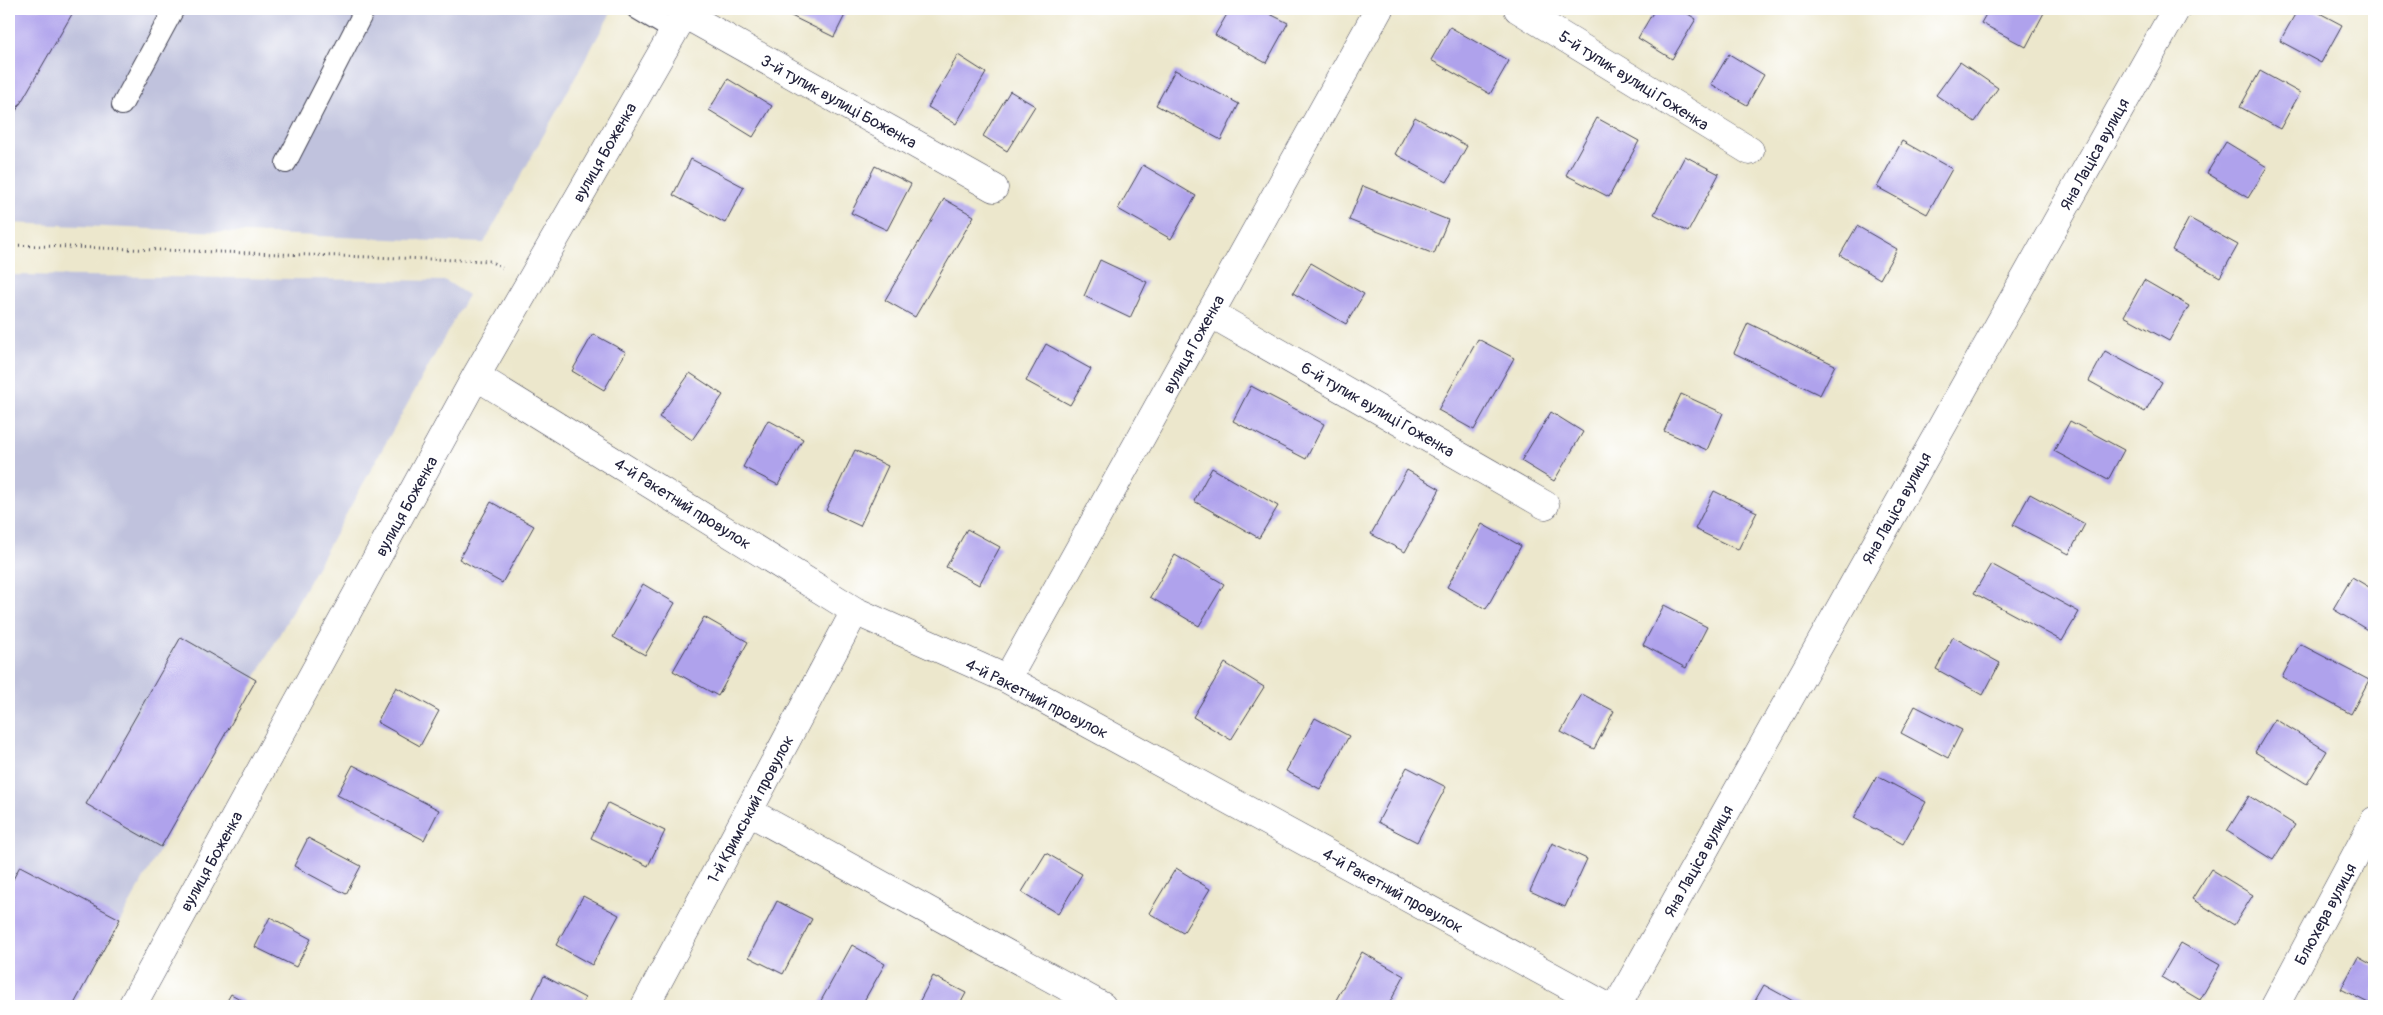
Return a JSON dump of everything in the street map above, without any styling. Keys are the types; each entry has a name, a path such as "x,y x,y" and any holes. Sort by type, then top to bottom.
{"street":[{"name":"вулиця Гоженка","path":"1007,679 1379,9"},
{"name":"5-й тупик вулиці Гоженка","path":"1518,9 1750,151"},
{"name":"Яна Лаціса вулиця","path":"1616,1006 2176,9"},
{"name":"3-й тупик вулиці Боженка","path":"682,18 994,188"},
{"name":"вулиця Боженка","path":"132,1006 476,376 682,18"},
{"name":"6-й тупик вулиці Гоженка","path":"1210,313 1545,505"},
{"name":"4-й Ракетний провулок","path":"476,376 855,611 1007,679 1606,1006"},
{"name":"1-й Кримський провулок","path":"645,1006 855,611"},
{"path":"749,812 1102,1006"},
{"name":"Блюхера вулиця","path":"2275,1006 2374,821"}],"lane":[{"path":"122,105 174,9"},
{"path":"286,163 365,9"},
{"path":"637,9 682,18"}],"path":[{"path":"9,245 490,261 528,284"}],"shaded area":[{"path":"9,9 613,9 484,243 9,223"},
{"path":"9,275 446,281 468,295 73,1006 9,1006"}],"building":[{"path":"9,9 75,9 9,123"},
{"path":"777,9 848,9 834,37"},
{"path":"1230,9 1260,9 1288,23 1266,63 1215,35"},
{"path":"1655,9 1680,9 1696,19 1672,59 1638,38"},
{"path":"1989,9 2046,9 2026,47 1981,23"},
{"path":"2298,9 2312,9 2342,25 2321,63 2280,41"},
{"path":"1450,27 1509,61 1490,94 1431,60"},
{"path":"1729,54 1764,75 1747,105 1711,84"},
{"path":"958,55 986,73 956,124 928,107"},
{"path":"1960,62 1998,88 1975,122 1936,95"},
{"path":"1175,70 1239,104 1221,140 1156,105"},
{"path":"2260,71 2300,93 2280,129 2240,107"},
{"path":"728,79 772,106 753,137 709,110"},
{"path":"1010,91 1035,106 1007,151 983,136"},
{"path":"1415,117 1467,146 1447,182 1395,154"},
{"path":"1597,118 1639,141 1609,197 1566,175"},
{"path":"1902,141 1952,169 1927,214 1877,187"},
{"path":"2226,142 2267,167 2248,198 2207,173"},
{"path":"1685,156 1719,174 1688,232 1654,214"},
{"path":"691,159 744,187 725,223 673,195"},
{"path":"1143,165 1196,196 1171,239 1118,209"},
{"path":"875,166 911,184 887,230 851,213"},
{"path":"1363,186 1448,220 1434,254 1349,220"},
{"path":"944,199 974,216 915,317 885,300"},
{"path":"2189,218 2238,245 2220,277 2172,250"},
{"path":"1857,226 1897,249 1880,279 1840,255"},
{"path":"1100,260 1147,282 1130,318 1084,296"},
{"path":"1311,263 1364,294 1346,324 1293,293"},
{"path":"2144,280 2189,306 2169,341 2124,316"},
{"path":"1748,323 1835,365 1820,395 1734,353"},
{"path":"593,334 626,352 604,390 572,371"},
{"path":"1478,339 1514,358 1474,430 1438,410"},
{"path":"1046,344 1091,369 1070,405 1026,381"},
{"path":"2105,351 2162,382 2145,412 2089,381"},
{"path":"690,373 723,395 692,440 659,417"},
{"path":"1251,386 1324,424 1306,459 1233,421"},
{"path":"1681,394 1723,413 1707,450 1664,431"},
{"path":"1551,412 1583,432 1554,481 1521,461"},
{"path":"768,420 803,439 778,485 743,467"},
{"path":"2070,421 2124,450 2108,480 2054,451"},
{"path":"855,450 888,466 860,526 826,510"},
{"path":"1212,468 1278,506 1259,538 1194,501"},
{"path":"1407,470 1440,489 1405,552 1371,534"},
{"path":"1714,491 1757,512 1738,550 1695,529"},
{"path":"2030,494 2085,524 2069,554 2013,525"},
{"path":"491,502 534,526 502,583 459,559"},
{"path":"1482,524 1521,546 1486,609 1447,587"},
{"path":"967,529 1000,547 979,585 946,567"},
{"path":"1175,555 1224,584 1199,626 1150,597"},
{"path":"1991,564 2079,612 2062,641 1974,593"},
{"path":"2352,577 2374,590 2374,634 2333,609"},
{"path":"643,584 675,603 645,655 613,637"},
{"path":"1664,605 1707,627 1686,668 1643,645"},
{"path":"704,617 748,642 718,696 673,671"},
{"path":"181,637 256,680 161,847 86,804"},
{"path":"1953,637 2000,663 1983,695 1936,669"},
{"path":"2300,644 2369,680 2351,714 2282,677"},
{"path":"1225,663 1264,687 1231,740 1193,717"},
{"path":"396,687 439,711 420,746 377,722"},
{"path":"1582,694 1614,711 1594,749 1561,732"},
{"path":"1915,706 1962,730 1948,758 1901,733"},
{"path":"1315,718 1349,736 1320,789 1286,771"},
{"path":"2275,719 2327,751 2307,784 2255,752"},
{"path":"353,765 439,810 424,840 337,795"},
{"path":"1407,767 1446,787 1417,842 1378,822"},
{"path":"1877,776 1926,802 1903,844 1854,818"},
{"path":"2249,796 2295,825 2273,860 2227,831"},
{"path":"608,803 665,831 648,866 591,838"},
{"path":"308,838 361,866 346,894 294,866"},
{"path":"1552,843 1587,859 1565,907 1530,891"},
{"path":"1046,853 1082,874 1058,914 1022,892"},
{"path":"20,866 120,919 73,1006 9,1006 9,887"},
{"path":"1176,868 1210,889 1183,933 1149,913"},
{"path":"2211,869 2253,895 2234,925 2192,899"},
{"path":"583,896 619,915 592,965 556,945"},
{"path":"777,901 812,919 783,974 749,957"},
{"path":"270,917 311,939 296,967 255,947"},
{"path":"2181,943 2220,965 2200,1000 2161,977"},
{"path":"852,945 885,964 861,1006 818,1006"},
{"path":"1362,952 1404,976 1388,1006 1346,1006 1336,1000"},
{"path":"2358,957 2374,966 2374,1006 2341,989"},
{"path":"544,976 585,998 581,1006 539,1006 531,1002"},
{"path":"933,976 966,993 959,1006 917,1006"},
{"path":"1764,985 1802,1006 1752,1006"},
{"path":"231,994 253,1006 224,1006"}]}
